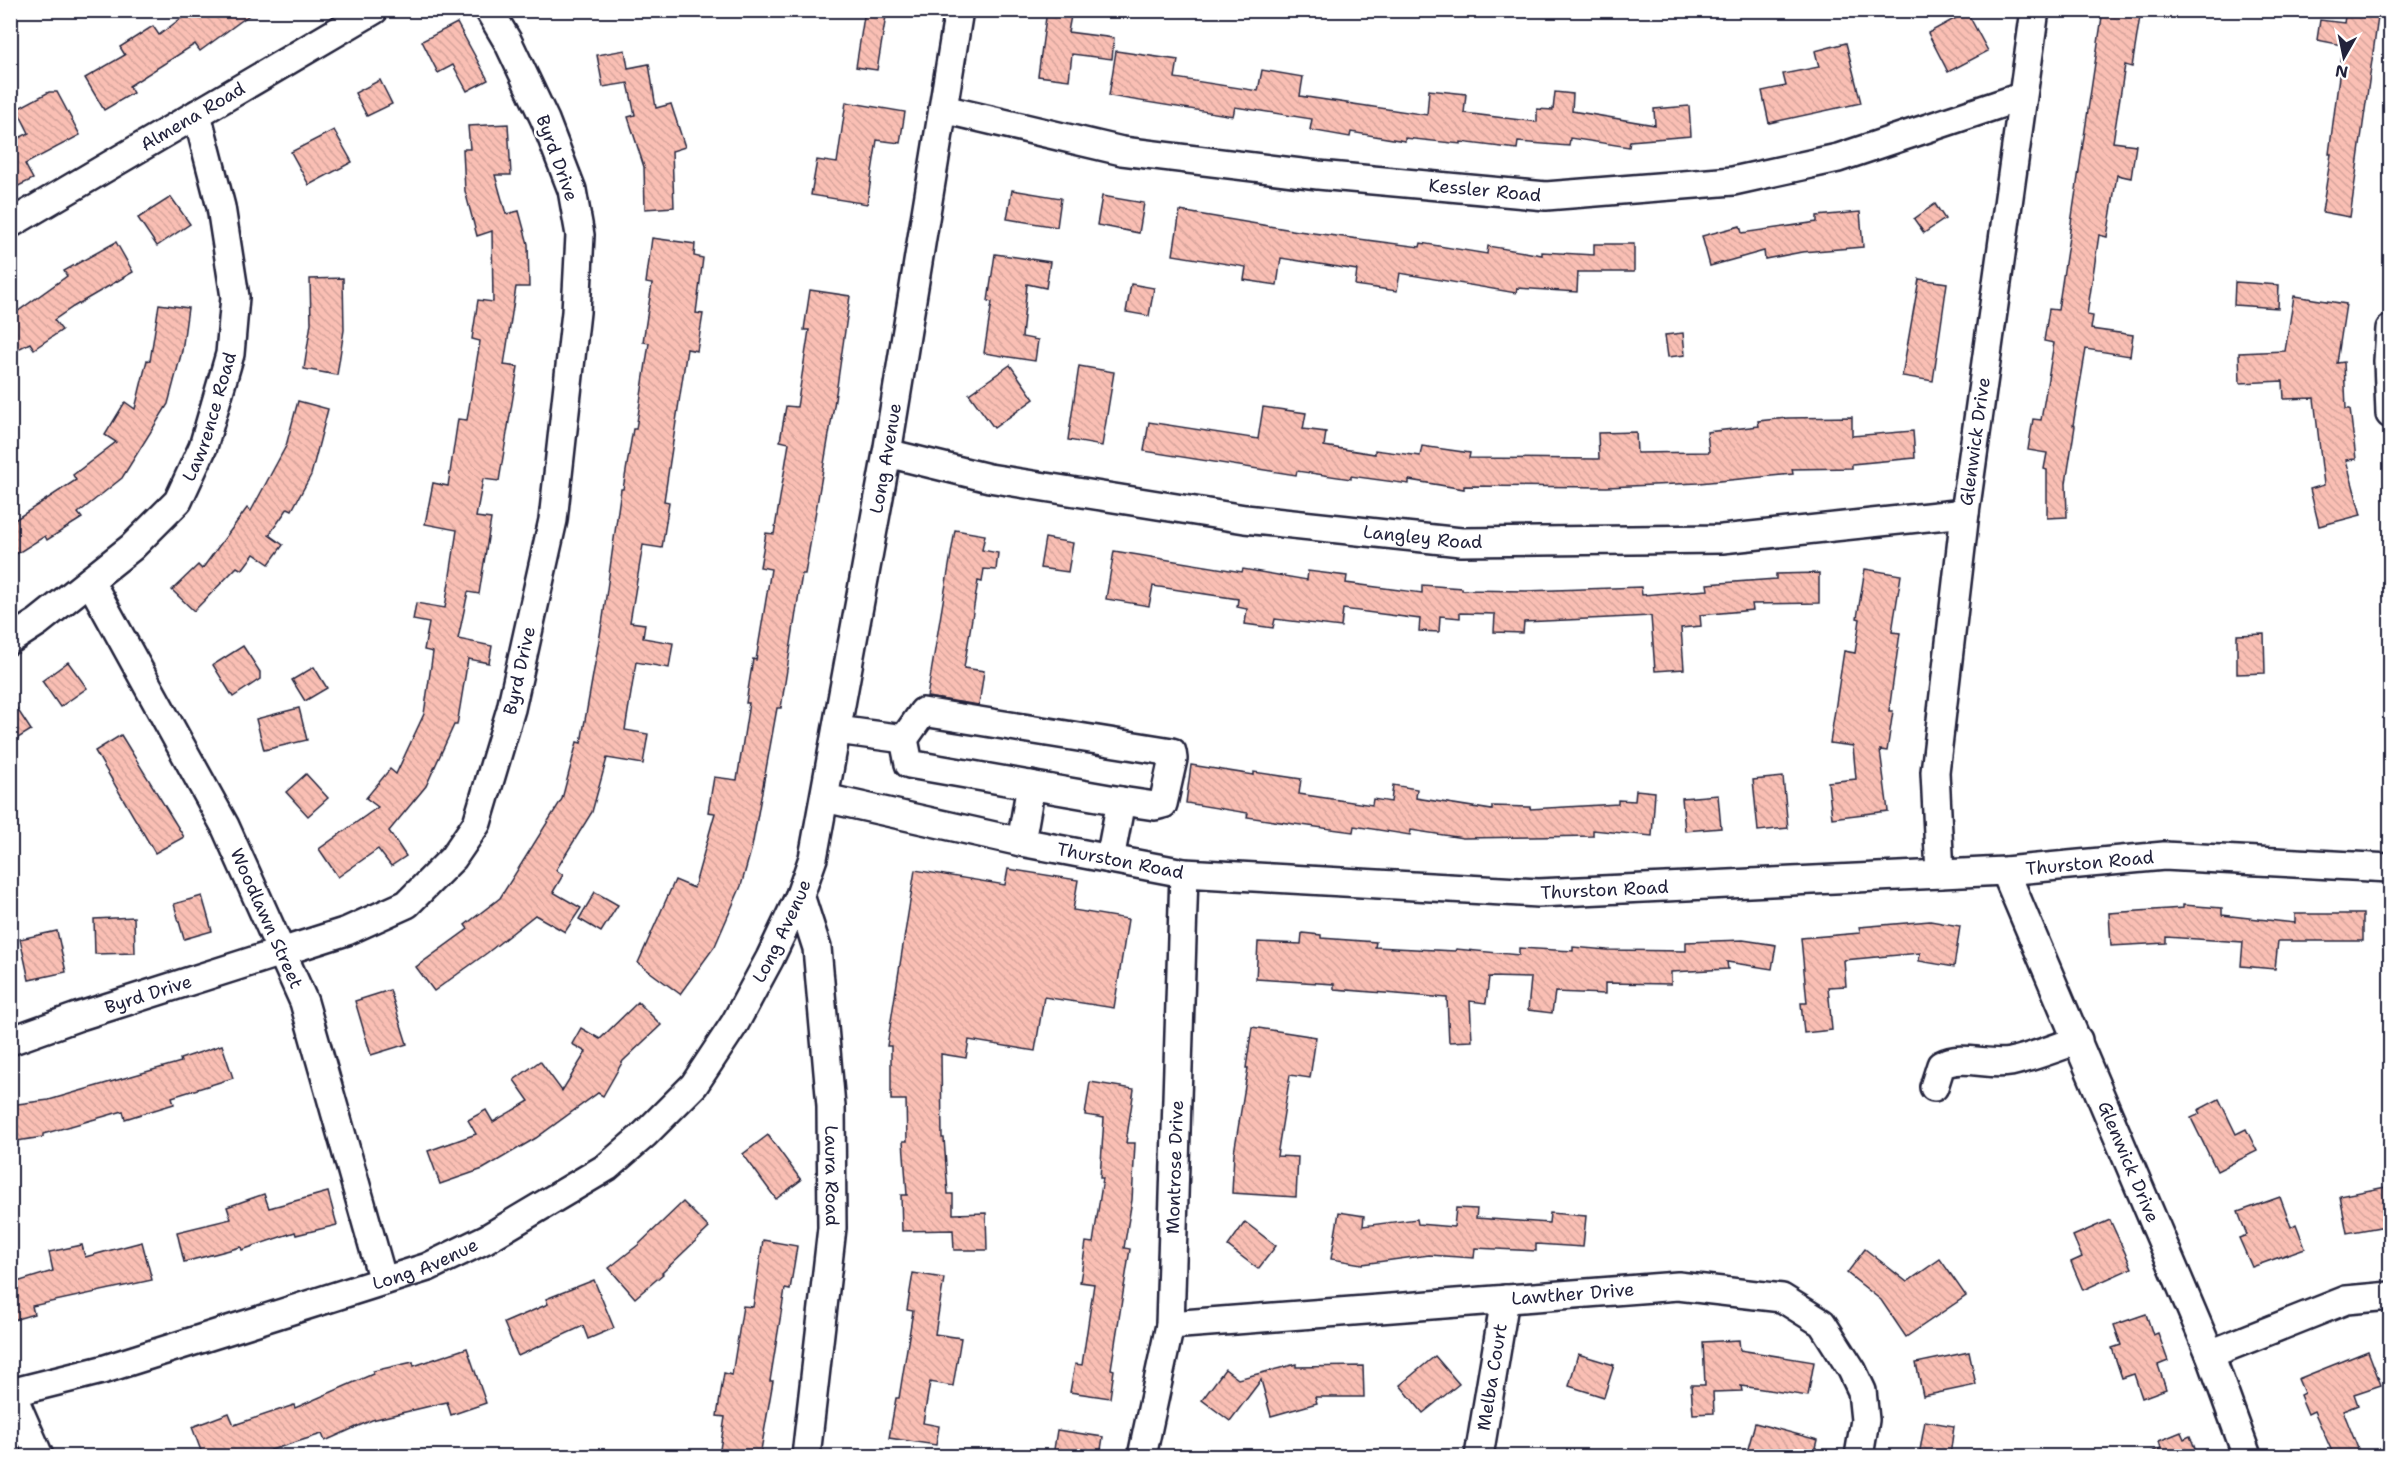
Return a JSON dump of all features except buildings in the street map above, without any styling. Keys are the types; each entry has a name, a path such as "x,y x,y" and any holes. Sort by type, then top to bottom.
{"street":[{"name":"Almena Road","path":"10,224 374,10"},
{"name":"Byrd Drive","path":"10,1041 347,931 407,904 453,858 477,823 512,709 553,520 575,323 580,235 573,190 549,130 508,42 489,10"},
{"name":"Long Avenue","path":"11,1393 102,1370 428,1267 486,1239 607,1167 645,1134 694,1085 729,1032 770,958 800,895 813,858 887,453 959,10"},
{"name":"Glenwick Drive","path":"1940,874 1935,772 1965,513 2021,97 2035,10"},
{"name":"Kessler Road","path":"943,109 1122,151 1318,175 1546,196 1733,181 1838,158 2021,97"},
{"name":"Lawrence Road","path":"10,640 38,622 132,547 178,501 203,447 230,354 236,297 221,207 197,114"},
{"path":"2391,329 2388,361 2391,414"},
{"name":"Langley Road","path":"887,453 989,478 1245,519 1461,542 1722,539 1965,513"},
{"name":"Woodlawn Street","path":"90,581 225,826 304,1002 384,1281"},
{"path":"923,712 1172,752 1173,759 1164,804 1155,806 1031,785 909,764 904,739 923,712"},
{"path":"837,730 904,739"},
{"path":"1021,842 1031,785"},
{"name":"Thurston Road","path":"825,798 1021,842 1184,873 1538,893 2005,871 2164,856 2391,868"},
{"path":"1110,859 1121,801"},
{"name":"Glenwick Drive","path":"2005,871 2210,1354 2247,1456"},
{"name":"Montrose Drive","path":"1142,1456 1170,1324 1184,873"},
{"name":"Laura Road","path":"800,895 817,948 831,1128 832,1228 806,1456"},
{"path":"1934,1087 1941,1065 1948,1062 1965,1060 2008,1062 2078,1040"},
{"name":"Lawther Drive","path":"1170,1324 1678,1286 1782,1298 1822,1323 1862,1391 1864,1420 1859,1456"},
{"path":"2210,1354 2346,1300 2391,1296"},
{"name":"Melba Court","path":"1479,1456 1505,1299"},
{"path":"11,1393 39,1456"}]}
